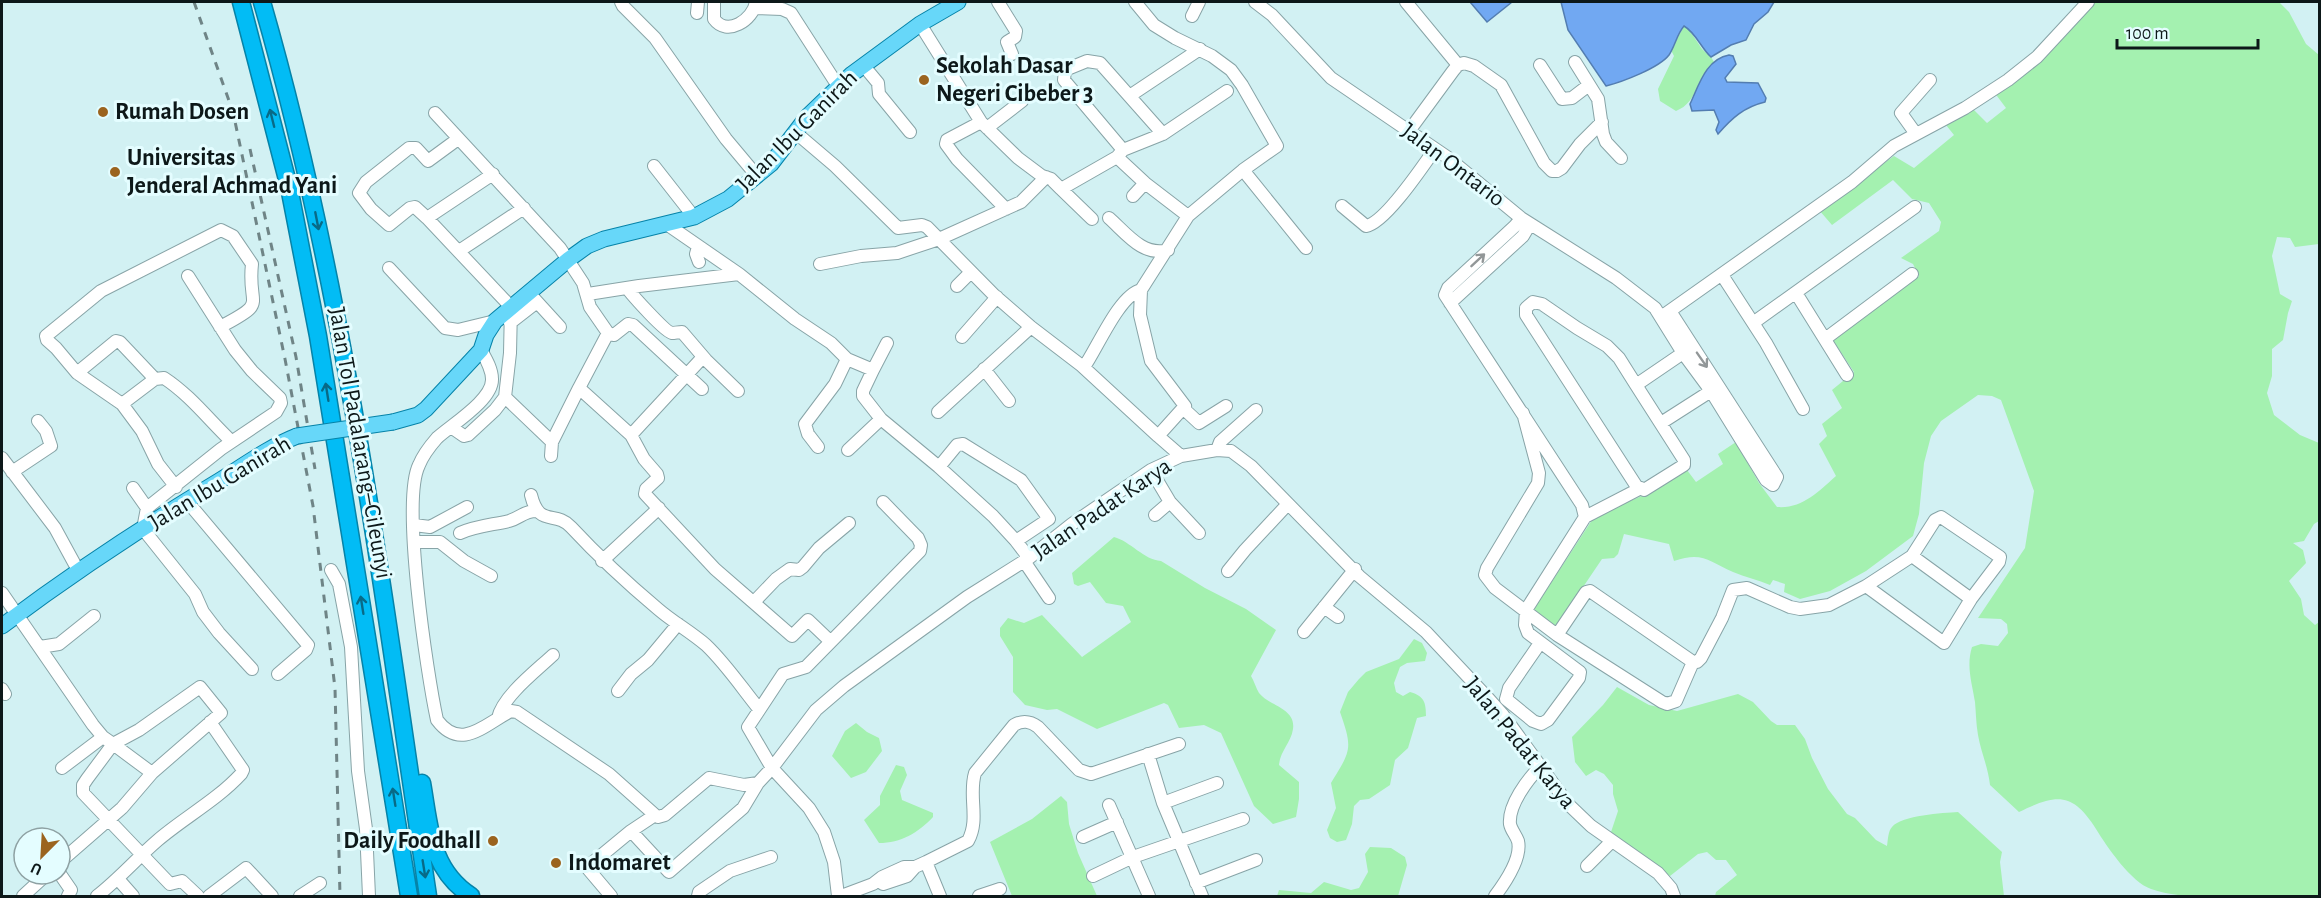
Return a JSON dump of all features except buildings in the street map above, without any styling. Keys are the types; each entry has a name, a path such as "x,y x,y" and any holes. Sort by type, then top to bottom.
{"highway":[{"name":"Jalan Tol Padalarang–Cileunyi","path":"242,2 289,187 312,304 409,897"},
{"name":"Jalan Tol Padalarang–Cileunyi","path":"262,2 289,98 319,232 352,406 428,897"},
{"path":"398,696 412,726 438,861 450,879 471,897"}],"main road":[{"name":"Jalan Ibu Ganirah","path":"2,626 186,500 266,450 297,436 393,422 426,409 481,350 486,335 502,322 510,307 533,298 569,259 587,246 604,239 694,217 728,199 771,164 795,132 838,86 920,24 938,6 958,2"}],"street":[{"path":"621,2 673,61 726,139 757,176"},
{"path":"714,2 712,12 714,19 721,26 727,27 747,18 755,5 782,9 791,13 838,86"},
{"path":"998,2 1016,31 1015,37 1007,42 1012,54"},
{"path":"1136,2 1154,25 1231,70 1276,144 1276,147 1243,170 1188,216 1141,290 1140,315 1151,361 1174,389 1185,406 1184,409 1199,423 1226,406"},
{"path":"1192,16 1199,2"},
{"name":"Jalan Ontario","path":"1255,2 1272,15 1331,78 1436,149 1526,221 1616,278 1666,314"},
{"path":"1406,2 1458,65"},
{"path":"1666,314 1852,182 1884,153 1965,108 2008,80 2037,57 2088,2"},
{"path":"920,24 984,125 1018,158 1061,189 1092,219"},
{"path":"1131,95 1200,50"},
{"path":"1163,134 1131,95 1100,63 1087,61 1065,70 1064,80 1120,154 1145,183 1188,216"},
{"path":"1575,62 1598,99 1606,142 1621,158"},
{"path":"1409,131 1458,65 1464,63 1474,66 1502,85 1544,163 1552,171 1562,168 1580,144 1602,122"},
{"path":"863,65 878,83 879,94 910,132"},
{"path":"1540,65 1562,99 1572,98 1589,85"},
{"path":"1916,134 1901,113 1930,80"},
{"path":"1061,189 1120,154 1163,134 1227,91"},
{"path":"1006,209 957,159 946,144 947,140 984,125 1022,101"},
{"path":"435,113 569,259 588,294 590,307 608,333 614,335 628,324 633,324 702,389"},
{"path":"795,132 835,166 896,226 900,228 924,225 997,297 1084,368 1181,456"},
{"path":"458,139 428,161 416,148 410,148 361,187 359,193 371,209 389,225 410,208 415,207 510,307"},
{"path":"1342,206 1366,226 1373,225 1389,210 1436,149"},
{"path":"654,166 694,217"},
{"path":"1243,170 1306,248"},
{"path":"427,218 493,174"},
{"path":"820,264 861,256 897,253 939,239 1025,199 1046,177"},
{"path":"1133,196 1145,183"},
{"path":"1754,323 1915,207"},
{"path":"459,251 524,208"},
{"path":"1109,218 1145,249 1154,252 1168,250"},
{"path":"1526,221 1515,226 1448,288 1445,295 1582,505 1586,517"},
{"path":"668,225 739,274 795,319 831,343 848,359 873,370"},
{"path":"176,486 158,464 142,431 122,404 77,373 47,340 46,336 101,291 221,230 233,236 252,264 250,274 254,298 248,312 220,327"},
{"path":"698,247 696,254 699,262"},
{"path":"389,268 445,328 458,330 502,322 533,298 560,327"},
{"path":"957,286 971,272"},
{"path":"588,294 739,274"},
{"path":"1825,339 1912,274"},
{"path":"1722,275 1754,323 1803,410"},
{"path":"188,276 241,357 280,399 281,403 276,412 231,441 147,508 143,529 195,594 203,612 219,633 252,669"},
{"path":"627,288 639,303 671,333 682,332 703,357 738,391"},
{"path":"1084,368 1113,317 1130,294 1141,290"},
{"path":"1796,294 1847,375"},
{"path":"962,337 997,297"},
{"path":"1533,302 1542,303 1577,328 1607,345 1619,358 1636,385 1684,463 1644,490 1637,487 1526,315 1527,308 1533,302"},
{"path":"1666,314 1777,477 1773,485 1766,480 1715,389 1683,353 1666,314"},
{"path":"451,427 464,436 468,435 495,410 505,397 510,353 502,322"},
{"path":"938,412 1031,327"},
{"path":"551,456 552,442 608,333"},
{"path":"77,373 116,341 120,342 154,379"},
{"path":"887,343 863,391 863,396 881,419 993,516 1016,541 1049,598"},
{"path":"481,350 490,367 493,381 490,387 472,409 436,439 418,466 414,482 415,542 424,634 437,720 442,727 452,733 467,735 511,711 517,712 609,774 655,815 661,816 671,811 709,778 719,778 744,785 758,783"},
{"path":"1636,385 1683,353"},
{"path":"631,435 703,357"},
{"path":"818,447 808,434 805,424 835,384 848,359"},
{"path":"984,369 1009,401"},
{"path":"122,404 154,379 166,378 199,406 212,423 231,441"},
{"path":"579,388 631,435 644,459 658,476 645,492 715,569 792,636 808,620 830,641"},
{"path":"1661,423 1715,389"},
{"path":"505,397 552,442"},
{"path":"1158,436 1184,409"},
{"path":"1217,450 1220,442 1256,410"},
{"path":"1523,413 1539,472 1538,483 1486,568 1485,575 1495,588 1557,635 1667,704 1676,701 1693,662"},
{"path":"848,450 881,419"},
{"path":"12,472 51,446 46,431 38,421"},
{"path":"939,467 957,445 967,445 1021,480 1060,533"},
{"name":"Jalan Padat Karya","path":"631,831 669,872 743,808 758,783 816,710 844,686 967,597 1027,559 1060,533 1151,470 1181,456 1217,450 1231,451 1243,458 1355,569 1359,576 1395,609 1426,632 1503,715 1568,804 1591,826 1658,873 1671,888 1674,897"},
{"path":"2,458 64,541 78,572"},
{"path":"1151,470 1170,502 1199,533"},
{"path":"133,488 147,508"},
{"path":"1540,643 1509,688 1506,699 1533,722 1541,724 1548,720 1579,678 1580,672 1526,630 1526,610 1586,517 1641,488"},
{"path":"531,495 536,511"},
{"path":"186,500 308,645 306,650 278,675"},
{"path":"884,502 918,538 921,544 920,550 830,641 807,668 783,674 748,727 772,768 809,808 824,832 834,862 839,897 873,884 885,884 907,876 920,864 968,841 975,823 972,781 975,773 1014,725 1020,722 1032,723 1038,727 1079,770 1091,774 1179,744"},
{"path":"1155,515 1170,502"},
{"path":"1228,571 1287,504"},
{"path":"414,525 430,527 467,507"},
{"path":"602,561 658,508"},
{"path":"460,533 478,526 510,521 527,511 536,511 549,518 567,523 602,561 706,645 759,709"},
{"path":"1557,635 1586,592 1590,591 1693,662 1697,662 1722,618 1733,590 1747,588 1790,607 1800,609 1829,605 1866,586 1912,556 1935,520 1941,517 2000,556 1995,569 1971,599 1944,643 1866,586"},
{"path":"1016,541 1049,519"},
{"path":"754,602 776,579 790,569 799,570 803,567 819,548 849,522"},
{"path":"415,542 438,541 491,576"},
{"path":"1912,556 1971,599"},
{"path":"1304,632 1355,569"},
{"path":"331,570 339,584 351,647 358,771 366,829 369,897"},
{"path":"2,593 93,725 108,741 152,773"},
{"path":"1324,608 1338,617"},
{"path":"40,647 59,644 94,616"},
{"path":"618,691 678,624"},
{"path":"498,718 506,701 553,655"},
{"path":"62,768 108,741 139,730 200,687 221,712 152,773 130,799 72,852"},
{"path":"97,897 142,854 241,774 243,770 210,722"},
{"path":"108,741 83,789 108,820 170,884 182,881 198,897"},
{"path":"1148,754 1163,803 1202,897"},
{"path":"1495,897 1508,877 1518,848 1510,824 1513,809 1527,781 1540,767"},
{"path":"1163,803 1217,783"},
{"path":"1109,805 1149,897"},
{"path":"611,897 589,868 631,831 655,815"},
{"path":"1093,876 1133,857 1243,819"},
{"path":"1083,837 1117,822"},
{"path":"1587,866 1612,841"},
{"path":"698,897 699,892 730,871 771,857"},
{"path":"1196,883 1256,860"},
{"path":"920,864 940,897"},
{"path":"209,897 246,868 272,897"},
{"path":"118,879 133,897"},
{"path":"300,897 320,883"},
{"path":"24,897 35,886"},
{"path":"979,897 1000,889"}],"green space":[{"path":"2094,2 2279,2 2289,12 2306,44 2319,55 2319,244 2295,247 2290,238 2277,237 2272,256 2280,294 2292,301 2283,340 2272,349 2272,376 2267,393 2274,415 2300,435 2319,443 2319,521 2314,524 2304,541 2293,543 2303,550 2306,563 2289,581 2301,599 2304,615 2315,625 2319,622 2319,896 2191,896 2151,889 2128,872 2080,808 2064,800 2054,800 2019,812 1990,785 1977,731 1970,674 1970,654 1972,647 1981,644 1998,646 2008,633 2007,624 2001,619 1978,618 2025,548 2034,491 2001,400 1992,396 1978,395 1941,421 1931,436 1924,463 1919,514 1913,536 1866,571 1830,591 1800,599 1784,592 1785,584 1773,580 1770,585 1699,557 1674,561 1669,544 1624,534 1618,554 1614,558 1602,559 1556,627 1536,614 1534,609 1594,517 1653,491 1687,470 1696,482 1723,464 1718,454 1736,442 1759,483 1777,507 1802,502 1836,476 1819,444 1827,436 1822,424 1842,408 1832,390 1854,372 1832,339 1919,276 1913,264 1901,258 1939,231 1941,222 1929,203 1912,199 1893,180 1832,225 1819,210 1894,156 1914,168 1954,135 1946,125 1973,109 1987,123 2006,108 1994,92"},
{"path":"1684,26 1714,62 1704,74 1689,102 1676,111 1660,101 1658,89 1674,56 1671,50"},
{"path":"1114,537 1246,609 1276,630 1251,676 1259,693 1286,712 1293,722 1292,734 1281,755 1279,765 1299,782 1296,817 1273,824 1254,806 1221,733 1204,725 1179,728 1168,705 1164,703 1097,729 1057,709 1047,710 1025,705 1013,692 1013,657 1000,636 1000,628 1008,618 1024,623 1042,615 1082,657 1131,622 1123,606 1106,603 1090,582 1078,586 1074,584 1072,573"},
{"path":"1414,639 1422,643 1427,653 1425,661 1407,663 1400,667 1394,683 1396,692 1403,696 1410,692 1421,698 1425,703 1426,716 1417,718 1408,748 1395,760 1390,785 1369,799 1360,800 1354,806 1352,824 1346,840 1337,842 1330,838 1327,830 1336,808 1331,783 1348,749 1347,734 1340,712 1348,692 1366,672 1399,659"},
{"path":"1617,687 1649,705 1677,711 1738,694 1753,702 1777,725 1795,725 1805,739 1828,789 1847,814 1855,818 1876,840 1887,846 1890,831 1897,823 1923,815 1958,812 2002,852 2000,862 2004,896 1715,896 1716,892 1737,875 1726,860 1716,860 1707,852 1698,854 1670,876 1611,832 1618,811 1613,785 1604,774 1596,770 1586,776 1575,762 1572,737"},
{"path":"856,723 879,738 882,751 866,772 851,778 832,756 845,731"},
{"path":"896,765 904,767 907,775 900,791 902,800 933,813 933,817 909,836 887,843 879,843 864,820 880,805 880,796"},
{"path":"1061,796 1067,802 1069,824 1078,853 1097,896 1012,896 990,842 1032,819"},
{"path":"1370,847 1391,848 1405,857 1407,865 1398,896 1277,896 1279,890 1311,893 1324,882 1351,890 1359,888 1368,872 1365,854"}],"water":[{"path":"1470,2 1512,2 1487,22"},
{"path":"1561,2 1774,2 1768,12 1754,24 1746,40 1731,45 1711,57 1684,26 1664,60 1640,74 1606,86 1568,30"},
{"path":"1733,56 1736,64 1725,78 1727,82 1758,83 1766,98 1765,102 1739,114 1718,134 1716,130 1719,122 1714,110 1692,111 1690,104 1709,67 1721,57"}],"railway":[{"path":"194,2 233,112 285,359 313,506 335,688 340,896"},
{"path":"250,149 296,357 315,469"}],"place":[{"name":"Sekolah Dasar Negeri Cibeber 3","path":"924,80"},
{"name":"Rumah Dosen","path":"103,112"},
{"name":"Universitas Jenderal Achmad Yani","path":"115,172"},
{"name":"Daily Foodhall","path":"493,841"},
{"name":"Indomaret","path":"556,863"}]}
